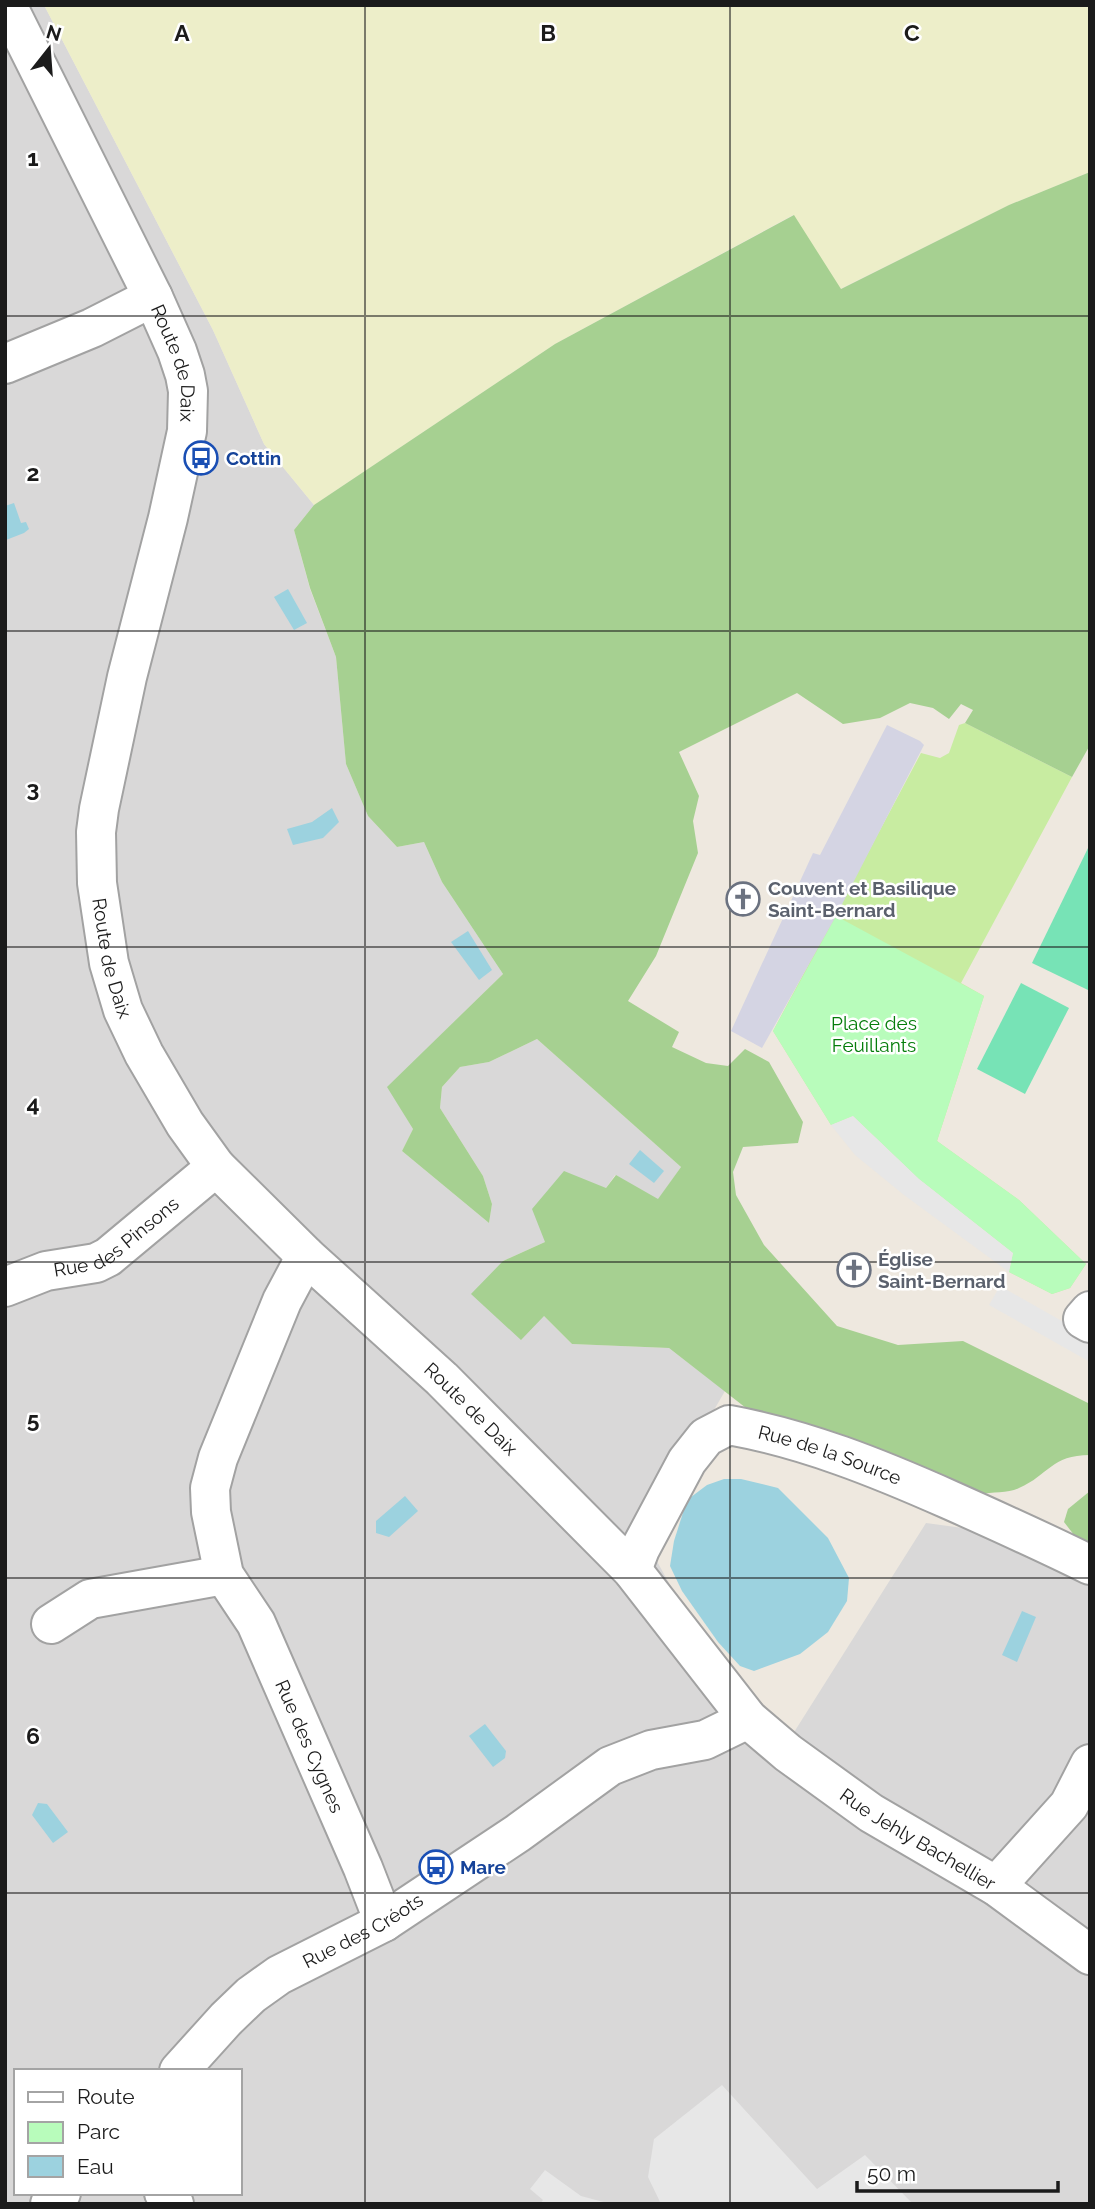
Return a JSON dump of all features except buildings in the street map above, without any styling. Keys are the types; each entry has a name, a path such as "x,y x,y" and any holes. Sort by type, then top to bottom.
{"street":[{"name":"Route de Daix","path":"7,5 153,297 185,375 189,408 187,431 127,677 96,832 97,883 104,938 123,1010 168,1096 216,1167 306,1256 442,1380 632,1570 748,1719"},
{"path":"5,364 92,328 153,297"},
{"name":"Rue des Pinsons","path":"5,1287 47,1271 96,1263 108,1257 216,1167"},
{"name":"Rue des Cygnes","path":"306,1256 282,1301 213,1472 210,1488 211,1512 224,1575 256,1623 384,1922"},
{"name":"Rue de la Source","path":"632,1570 640,1549 687,1461 706,1437 729,1425 791,1439 869,1465 1026,1533 1090,1565"},
{"path":"51,1624 90,1599 224,1575"},
{"name":"Rue Jehly Bachellier","path":"748,1719 788,1754 871,1814 996,1886 1090,1955"},
{"name":"Rue des Créots","path":"181,2069 251,1995 279,1975 308,1958 384,1922 518,1833 610,1766 651,1750 705,1740 748,1719"},
{"path":"996,1886 1069,1805 1090,1764"}],"shaded area":[{"path":"5,5 44,5 213,330 264,444 314,505 294,530 310,589 336,657 346,764 368,816 397,847 424,842 442,882 503,974 388,1087 413,1129 402,1151 489,1223 492,1204 483,1176 440,1108 442,1087 460,1067 489,1062 537,1039 681,1167 658,1200 615,1175 606,1188 545,1242 503,1261 544,1316 572,1344 669,1348 725,1391 642,1534 698,1636 791,1737 926,1523 1081,1544 1090,1548 1090,2204 5,2204"},
{"path":"887,725 924,745 836,916 762,1048 731,1031 813,853 820,855"},
{"path":"853,1116 919,1179 1013,1253 1009,1272 904,1195 855,1155 831,1125"},
{"path":"1000,1286 1090,1337 1090,1362 989,1305"},
{"path":"722,2085 817,2189 865,2155 913,2204 661,2204 648,2177 654,2139"},
{"path":"545,2170 581,2196 611,2204 540,2204 543,2200 530,2189"}],"green space":[{"path":"44,5 1090,5 1090,172 1009,205 840,289 793,215 555,344 314,505 264,444 213,330"},
{"path":"1090,172 1090,745 1072,777 965,723 973,710 961,704 949,719 933,708 910,703 880,718 843,724 797,693 679,752 699,796 693,821 698,853 656,956 628,1001 679,1032 672,1047 706,1063 728,1066 745,1049 769,1062 803,1122 798,1143 743,1147 733,1172 736,1195 764,1245 837,1326 898,1345 963,1341 1090,1404 1090,1455 1058,1462 1015,1490 980,1494 755,1415 669,1348 572,1344 544,1316 521,1340 471,1294 503,1261 545,1242 532,1209 564,1171 606,1188 616,1175 658,1199 681,1167 537,1039 489,1062 460,1067 442,1087 440,1108 483,1176 492,1204 489,1223 402,1151 413,1129 387,1087 503,974 442,882 424,842 397,847 368,816 346,764 336,657 310,588 294,530 314,505 555,344 794,215 841,289 1009,205"},
{"path":"965,723 1072,777 961,983 984,996 937,1141 1019,1200 1086,1264 1070,1288 1052,1294 1009,1272 1013,1253 919,1179 853,1116 831,1125 773,1031 921,753 940,758 949,753 959,725"},
{"path":"1090,844 1090,986 1088,990 1032,963"},
{"name":"Place des Feuillants","path":"836,916 984,996 937,1141 1019,1200 1086,1264 1070,1288 1052,1294 1009,1272 1013,1253 919,1179 853,1116 831,1125 773,1031"},
{"path":"1021,983 1069,1008 1025,1094 977,1069"},
{"path":"1090,1491 1090,1548 1081,1544 1064,1522 1068,1509"}],"water":[{"path":"14,503 21,523 26,522 29,529 6,540 5,506"},
{"path":"288,589 307,623 294,630 274,597"},
{"path":"332,808 339,822 323,838 293,845 287,829 312,822"},
{"path":"468,931 492,970 479,980 451,942"},
{"path":"640,1150 664,1171 654,1183 629,1164"},
{"path":"724,1479 741,1479 778,1488 828,1538 849,1578 847,1601 828,1632 800,1654 754,1671 740,1666 718,1642 682,1591 670,1566 674,1541 687,1500 707,1485"},
{"path":"405,1496 418,1511 389,1537 376,1533 376,1521"},
{"path":"1022,1611 1036,1617 1017,1662 1002,1655"},
{"path":"485,1724 506,1751 505,1758 493,1767 469,1736"},
{"path":"38,1803 47,1804 68,1832 53,1843 32,1815"}],"place":[{"name":"Cottin","path":"201,458"},
{"name":"Couvent et Basilique Saint-Bernard","path":"743,899"},
{"name":"Église Saint-Bernard","path":"854,1270"},
{"name":"Mare","path":"436,1867"}]}
